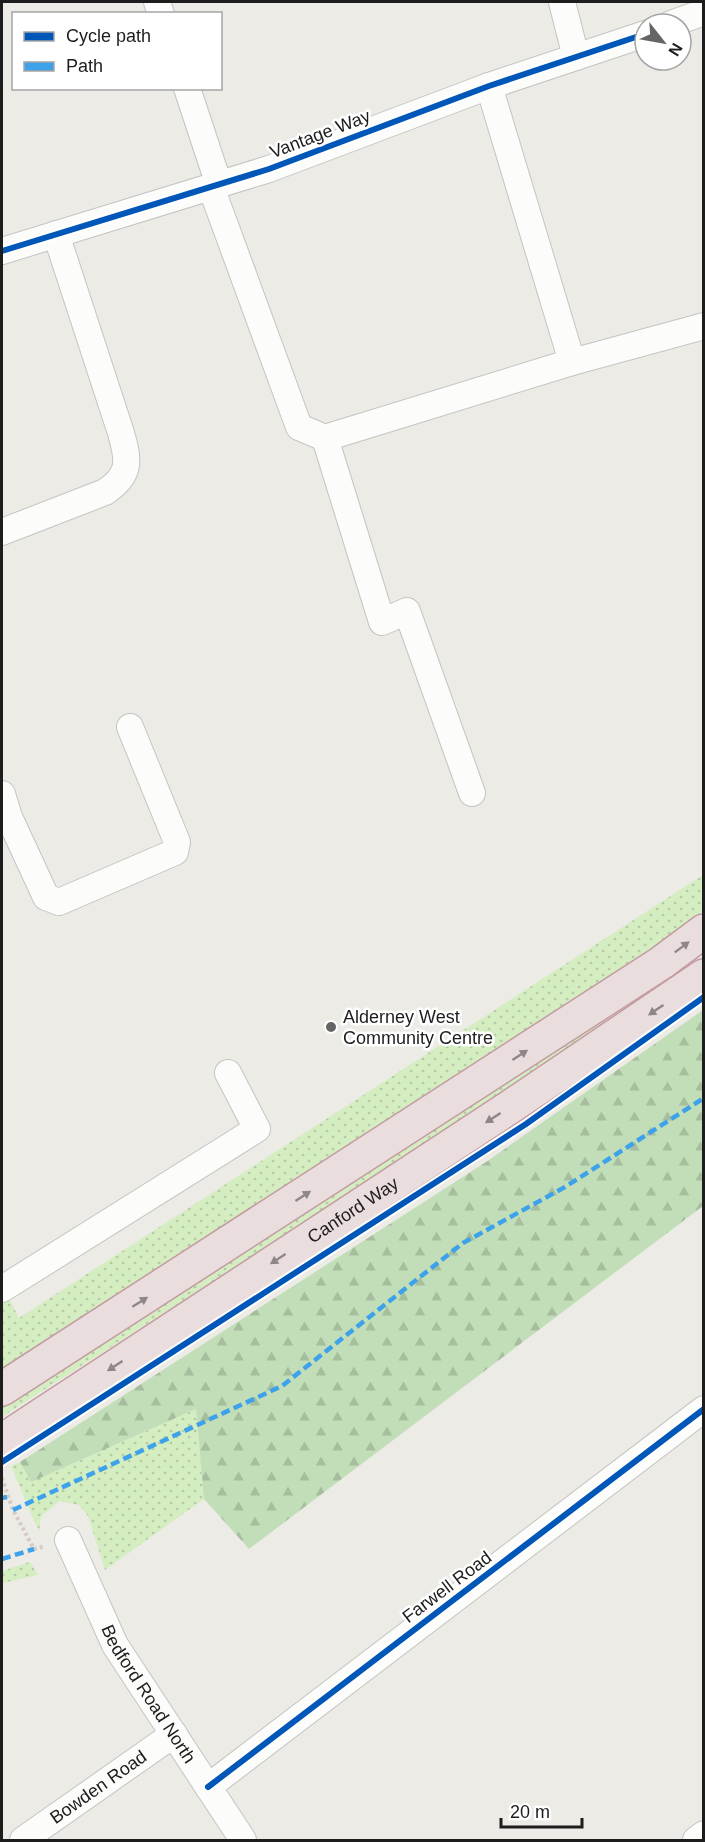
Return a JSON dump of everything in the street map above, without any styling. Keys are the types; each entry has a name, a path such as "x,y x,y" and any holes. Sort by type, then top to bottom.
{"highway":[{"path":"2,1389 651,969 704,931"},
{"name":"Canford Way","path":"2,1441 510,1107 704,976"}],"street":[{"path":"562,2 576,57"},
{"name":"Vantage Way","path":"2,251 269,169 489,86 633,38"},
{"path":"489,86 572,362"},
{"path":"188,90 215,186 299,428 325,438 572,362 704,326"},
{"path":"2,532 105,492 120,482 126,470 127,453 56,234"},
{"path":"325,438 382,622 407,610 472,794"},
{"path":"2,794 9,817 46,897 59,902 175,852 177,842 130,727"},
{"path":"2,1290 257,1129 228,1073"},
{"name":"Farwell Road","path":"208,1787 704,1409"},
{"name":"Bedford Road North","path":"68,1540 115,1645 243,1840"},
{"name":"Bowden Road","path":"23,1840 174,1734"},
{"path":"696,1840 704,1834"}],"path":[{"path":"2,1478 13,1510 34,1549 68,1540"}],"green space":[{"path":"703,875 703,911 623,969 2,1370 2,1291 4,1289 19,1318"},
{"path":"703,950 503,1095 2,1417 2,1403"},
{"path":"703,1010 703,1206 249,1549 204,1499 196,1409 31,1482 20,1462 486,1162"},
{"path":"196,1409 204,1499 105,1570 88,1516 79,1505 60,1501 41,1516 39,1532 11,1466 20,1462 31,1482"},
{"path":"30,1562 38,1575 2,1583 2,1571"}],"marked path":[{"path":"13,1510 282,1386 463,1243 565,1187 704,1098"},
{"path":"2,1498 7,1497"},
{"path":"2,1559 34,1549"}],"cycle path":[{"path":"2,251 269,169 489,86 633,38"},
{"path":"2,1462 526,1124 704,997"},
{"path":"208,1787 704,1409"}],"place":[{"name":"Alderney West Community Centre","path":"331,1027"}]}
